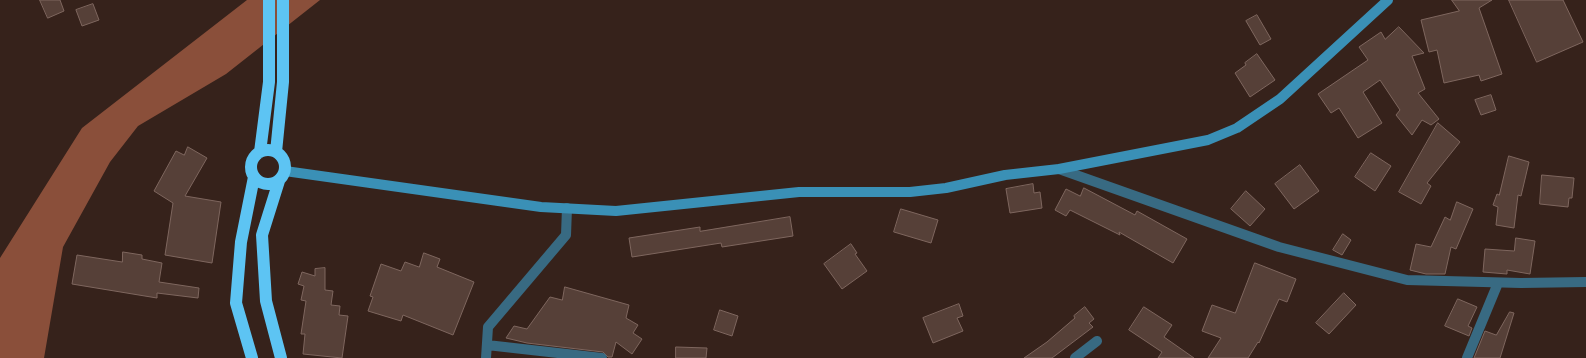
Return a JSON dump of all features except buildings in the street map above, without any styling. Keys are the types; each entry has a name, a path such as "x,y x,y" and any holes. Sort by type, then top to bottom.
{"highway":[{"path":"260,152 269,82 269,0"},
{"path":"276,152 283,82 283,0"},
{"path":"252,358 236,303 241,242 254,177 251,166 255,156 260,152 271,150 276,152 284,160 282,176 262,235 266,301 281,358"},
{"path":"254,177 263,183 268,184 282,176"}],"main road":[{"path":"282,176 541,207 616,211 799,192 910,192 946,188 1005,175 1058,169 1208,140 1238,128 1280,99 1388,0"}],"street":[{"path":"1058,169 1280,247 1407,280 1498,283 1586,282"},
{"path":"486,358 488,327 566,235 567,208"},
{"path":"1467,358 1498,283"},
{"path":"1075,358 1097,341"},
{"path":"487,345 602,358"}],"shaded area":[{"path":"247,0 320,0 226,74 138,126 110,162 63,247 44,358 0,358 0,258 82,128"}]}
